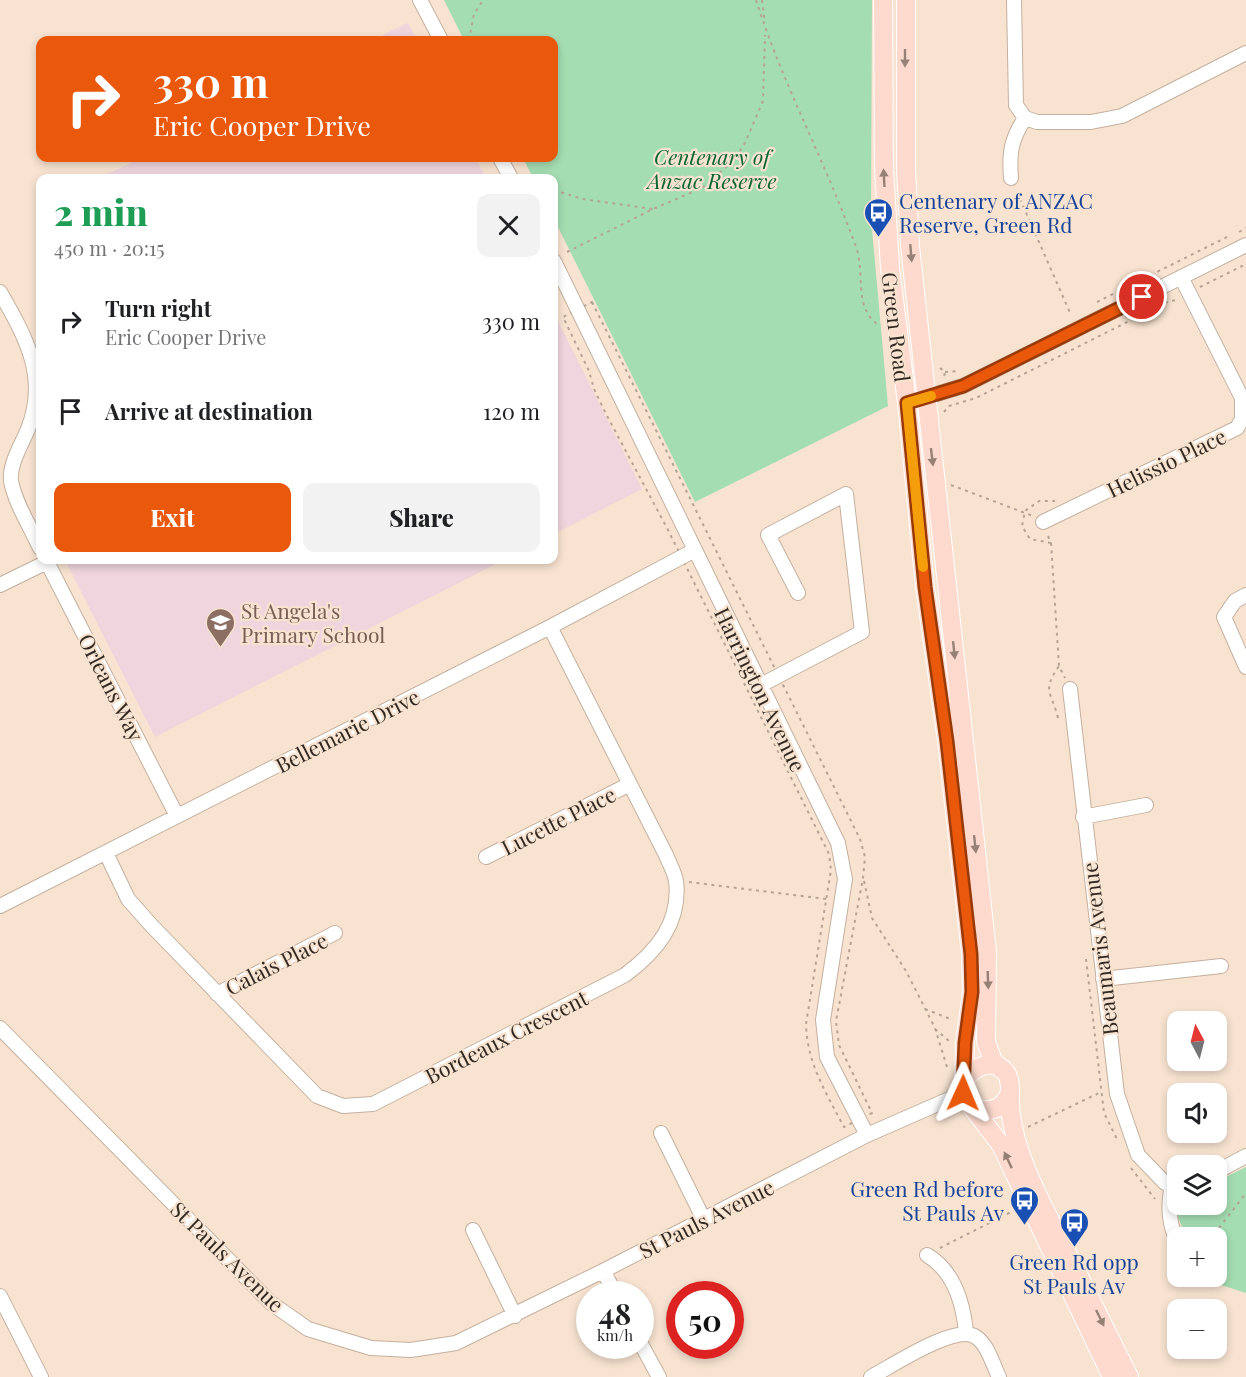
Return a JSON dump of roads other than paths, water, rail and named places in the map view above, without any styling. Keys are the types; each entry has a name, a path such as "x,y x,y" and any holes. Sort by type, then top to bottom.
{"main road":[{"name":"Green Road","path":"883,0 884,180 890,268 907,403 925,587 947,741 971,954 972,992 965,1043 966,1094"},
{"name":"Green Road","path":"906,0 906,170 910,246 987,952 986,1042 993,1061 1001,1069"},
{"path":"1112,1377 1001,1145 966,1094 968,1073 982,1065 1001,1069 1008,1077 1009,1105 1027,1170 1129,1377"},
{"path":"966,1094 980,1110 999,1108 1006,1102 1010,1092"}],"street":[{"path":"420,0 439,36"},
{"path":"1014,0 1016,105 1025,118 1037,122 1090,122 1122,116 1246,53"},
{"path":"1011,178 1009,151 1014,132 1025,118"},
{"path":"907,403 963,386 1246,245"},
{"name":"Harrington Avenue","path":"558,269 759,686 838,843 845,879 823,1020 827,1057 867,1135"},
{"name":"Helissio Place","path":"1043,522 1237,428 1242,419 1242,398 1187,299 1181,277"},
{"path":"0,292 20,327 36,370 34,415 12,465 11,481 36,539"},
{"path":"759,686 862,632 846,494 768,535 798,593"},
{"name":"Bellemarie Drive","path":"0,906 550,627 693,550"},
{"path":"0,585 40,564"},
{"name":"Orleans Way","path":"48,564 177,816"},
{"path":"1246,595 1235,601 1224,617 1246,667"},
{"name":"Bordeaux Crescent","path":"106,853 128,899 317,1096 343,1106 373,1104 626,975 648,959 663,940 672,918 676,881 666,855 550,627"},
{"name":"Beaumaris Avenue","path":"1070,689 1115,1085 1138,1155 1167,1184"},
{"name":"Lucette Place","path":"486,857 630,784"},
{"path":"1083,817 1146,805"},
{"name":"Calais Place","path":"217,994 335,933"},
{"path":"1103,979 1221,966"},
{"name":"St Pauls Avenue","path":"0,1028 271,1303 308,1329 334,1339 371,1348 411,1350 456,1343 704,1220 867,1135 966,1094"},
{"path":"661,1133 704,1220"},
{"path":"1227,1166 1246,1156"},
{"path":"473,1230 514,1316"},
{"path":"927,1255 942,1263 963,1304 966,1332"},
{"path":"603,1271 609,1281"},
{"path":"0,1296 37,1376"},
{"path":"871,1377 949,1336 966,1332 978,1337 986,1348 999,1377"},
{"path":"649,1359 659,1377"}],"place":[{"name":"Centenary of ANZAC Reserve, Green Rd","path":"878,238"},
{"name":"St Angela's Primary School","path":"220,648"},
{"name":"Green Rd before St Pauls Av","path":"1025,1226"},
{"name":"Green Rd opp St Pauls Av","path":"1074,1248"}],"park label":[{"name":"Centenary of Anzac Reserve","path":"712,168"}]}
